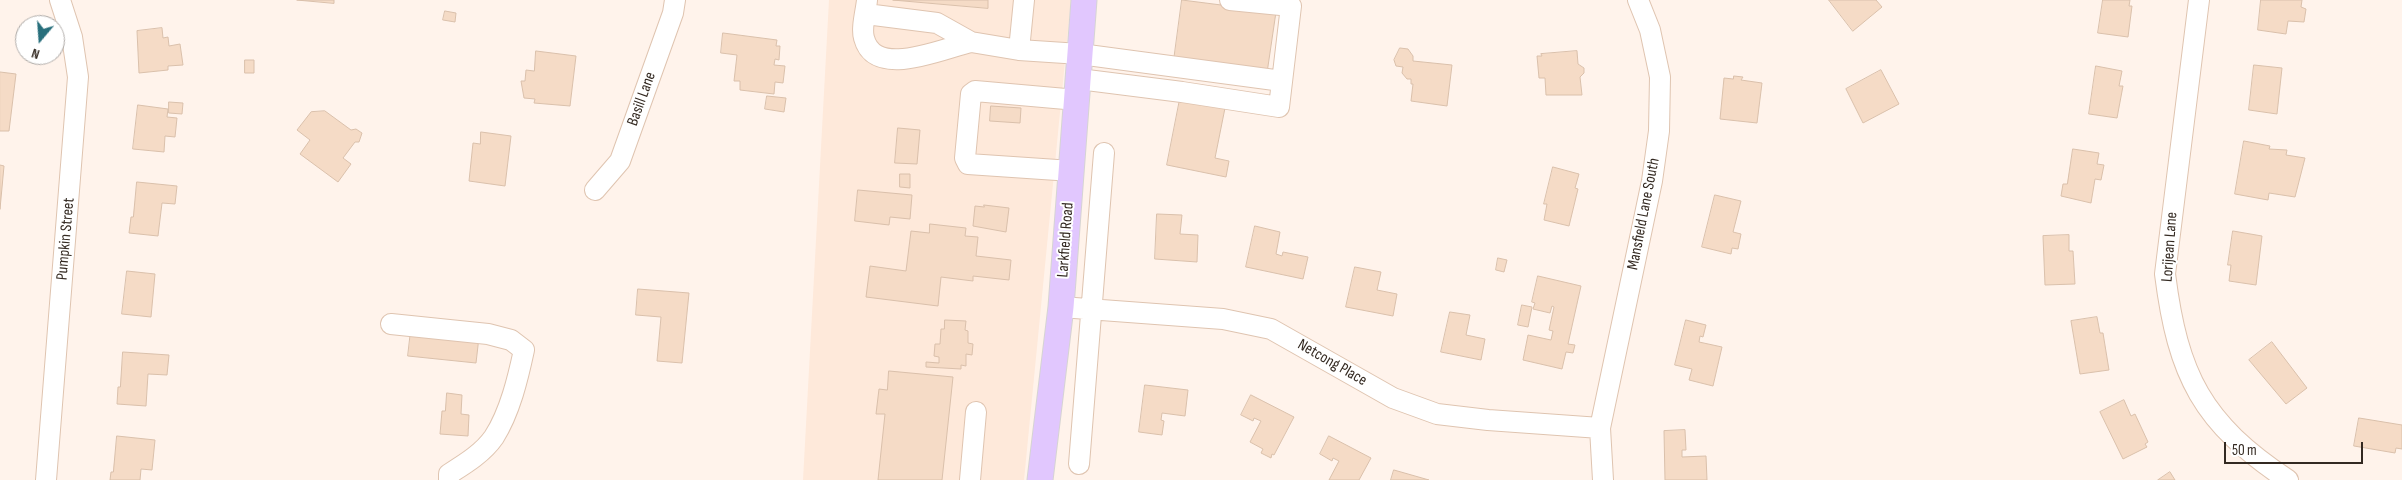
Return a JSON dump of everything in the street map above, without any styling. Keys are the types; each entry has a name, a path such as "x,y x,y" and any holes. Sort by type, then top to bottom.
{"main road":[{"name":"Larkfield Road","path":"1040,480 1062,307 1084,0"}],"street":[{"name":"Pumpkin Street","path":"46,480 78,77 72,37 60,0"},
{"name":"Basill Lane","path":"595,190 620,162 673,13 675,0"},
{"path":"1019,50 1024,0"},
{"path":"1072,171 968,164 965,158 970,94 975,91 1078,90 1182,92 1279,107 1291,6 1230,0"},
{"name":"Mansfield Lane South","path":"1603,480 1600,428 1652,181 1659,132 1660,77 1650,30 1638,0"},
{"name":"Lorijean Lane","path":"2199,0 2165,274 2170,316 2181,358 2201,399 2226,432 2256,459 2288,480"},
{"path":"971,42 904,60 888,60 869,51 863,37 866,7 937,23 971,42 1019,50 1080,54 1282,81"},
{"path":"1079,464 1104,153"},
{"name":"Netcong Place","path":"1062,307 1223,320 1271,329 1393,398 1437,414 1488,420 1600,428"},
{"path":"391,324 488,334 511,340 524,350 517,384 493,438 472,460 449,477"},
{"path":"970,480 976,412"}],"shaded area":[{"path":"829,0 1071,0 1024,480 803,480"}],"building":[{"path":"297,0 334,0 334,3"},
{"path":"893,0 988,0 988,8"},
{"path":"1182,0 1276,12 1267,73 1174,60"},
{"path":"1829,0 1876,0 1882,7 1853,31"},
{"path":"2103,0 2130,0 2129,6 2132,6 2128,37 2098,33"},
{"path":"2261,0 2302,0 2301,7 2306,9 2304,22 2288,21 2286,34 2258,30"},
{"path":"445,11 456,13 455,22 443,20"},
{"path":"162,28 163,38 168,37 169,46 180,44 183,65 168,66 168,70 139,73 137,31"},
{"path":"723,33 777,40 776,46 780,46 779,60 775,59 774,65 785,66 783,83 775,82 774,94 740,90 740,81 734,81 737,55 721,53"},
{"path":"1400,48 1408,49 1413,56 1413,61 1452,65 1447,106 1411,101 1413,84 1411,84 1411,79 1407,79 1402,73 1403,67 1396,66 1394,60"},
{"path":"536,51 576,56 570,106 534,103 535,99 524,98 521,81 525,81 526,70 534,71"},
{"path":"1577,51 1578,64 1584,68 1584,73 1580,77 1582,95 1546,95 1545,78 1539,78 1537,56"},
{"path":"245,60 254,60 254,73 245,73"},
{"path":"2254,65 2282,68 2277,114 2249,110"},
{"path":"2096,66 2122,71 2119,86 2123,86 2117,118 2089,114"},
{"path":"1881,70 1899,104 1863,123 1846,89"},
{"path":"0,72 16,74 9,131 0,131"},
{"path":"1734,76 1743,77 1741,80 1762,83 1757,123 1720,119 1724,78 1733,79"},
{"path":"767,96 786,98 784,112 765,109"},
{"path":"1180,99 1225,108 1215,158 1229,161 1226,177 1167,165"},
{"path":"169,102 183,103 182,114 169,113"},
{"path":"138,105 168,109 167,117 177,118 175,137 165,136 164,152 133,149"},
{"path":"991,106 1021,108 1020,123 990,121"},
{"path":"325,111 351,130 356,129 362,133 359,142 355,142 343,158 351,164 338,182 300,154 310,140 297,130 311,112"},
{"path":"898,128 920,130 917,164 895,163"},
{"path":"481,132 511,136 505,186 469,181 473,143 480,144"},
{"path":"2244,141 2270,146 2269,149 2287,150 2286,155 2305,158 2295,197 2269,193 2268,200 2235,194"},
{"path":"2073,149 2099,153 2097,164 2104,165 2101,180 2095,179 2091,203 2061,196 2063,184 2067,184"},
{"path":"0,165 4,166 0,209"},
{"path":"1553,167 1579,174 1575,188 1578,189 1569,226 1544,220 1547,204 1544,204"},
{"path":"900,174 910,174 910,188 900,187"},
{"path":"137,182 177,186 175,204 162,203 158,236 129,233"},
{"path":"858,190 912,195 910,219 890,217 889,225 855,221"},
{"path":"1715,195 1741,201 1733,232 1741,234 1738,249 1732,248 1731,254 1702,247"},
{"path":"984,205 1009,208 1006,232 973,226 975,206 984,207"},
{"path":"1157,214 1182,215 1180,234 1198,235 1197,262 1155,259"},
{"path":"930,224 966,228 965,236 978,237 976,256 1011,260 1009,280 973,276 973,281 941,277 938,306 866,297 870,266 906,271 911,231 929,233"},
{"path":"1255,226 1280,232 1276,254 1282,256 1283,252 1308,257 1303,279 1246,267"},
{"path":"2233,231 2262,236 2256,285 2229,281 2231,265 2228,265"},
{"path":"2069,235 2069,251 2073,251 2075,284 2045,285 2043,236"},
{"path":"1498,258 1507,260 1504,272 1496,270"},
{"path":"1355,267 1381,272 1377,290 1397,294 1393,316 1346,307"},
{"path":"127,271 155,274 151,317 122,314"},
{"path":"1538,276 1581,286 1568,344 1575,345 1573,353 1566,352 1562,369 1523,360 1528,335 1551,340 1553,331 1549,330 1554,307 1552,306 1550,313 1533,309 1535,303 1532,302"},
{"path":"638,289 689,293 682,363 657,361 661,317 636,315"},
{"path":"1522,305 1532,307 1528,327 1518,325"},
{"path":"1450,312 1470,315 1466,335 1485,339 1481,360 1441,352"},
{"path":"2097,317 2100,333 2103,333 2109,370 2080,374 2071,321"},
{"path":"945,320 966,321 965,330 968,331 968,343 973,344 972,355 966,354 966,366 961,365 961,369 926,367 926,362 939,363 939,357 934,356 935,344 940,344 941,329 944,329"},
{"path":"1686,320 1706,325 1703,337 1700,336 1699,342 1722,347 1713,386 1689,380 1692,369 1675,365"},
{"path":"411,330 479,337 476,363 408,356"},
{"path":"2272,342 2307,388 2286,404 2249,360"},
{"path":"123,352 169,355 167,375 148,374 146,406 117,404"},
{"path":"889,371 953,377 942,480 878,480 885,414 876,414 879,389 887,390"},
{"path":"1145,385 1188,390 1185,416 1162,413 1161,420 1164,421 1162,435 1139,432"},
{"path":"447,393 462,395 461,414 469,415 468,436 440,434 442,411 445,411"},
{"path":"1251,395 1294,417 1271,458 1261,453 1263,449 1250,442 1261,421 1254,418 1253,421 1241,415"},
{"path":"2124,400 2131,416 2135,414 2148,442 2145,444 2147,447 2123,459 2100,412"},
{"path":"2359,418 2402,425 2402,449 2396,448 2395,453 2354,446"},
{"path":"1685,430 1686,450 1682,450 1682,457 1706,456 1707,480 1665,480 1664,431"},
{"path":"117,436 155,440 152,470 141,469 140,480 110,480 111,472 113,472"},
{"path":"1329,436 1371,458 1359,480 1329,480 1339,461 1333,458 1332,461 1320,454"},
{"path":"1394,470 1429,480 1391,480"},
{"path":"2170,472 2175,480 2158,480"}]}
